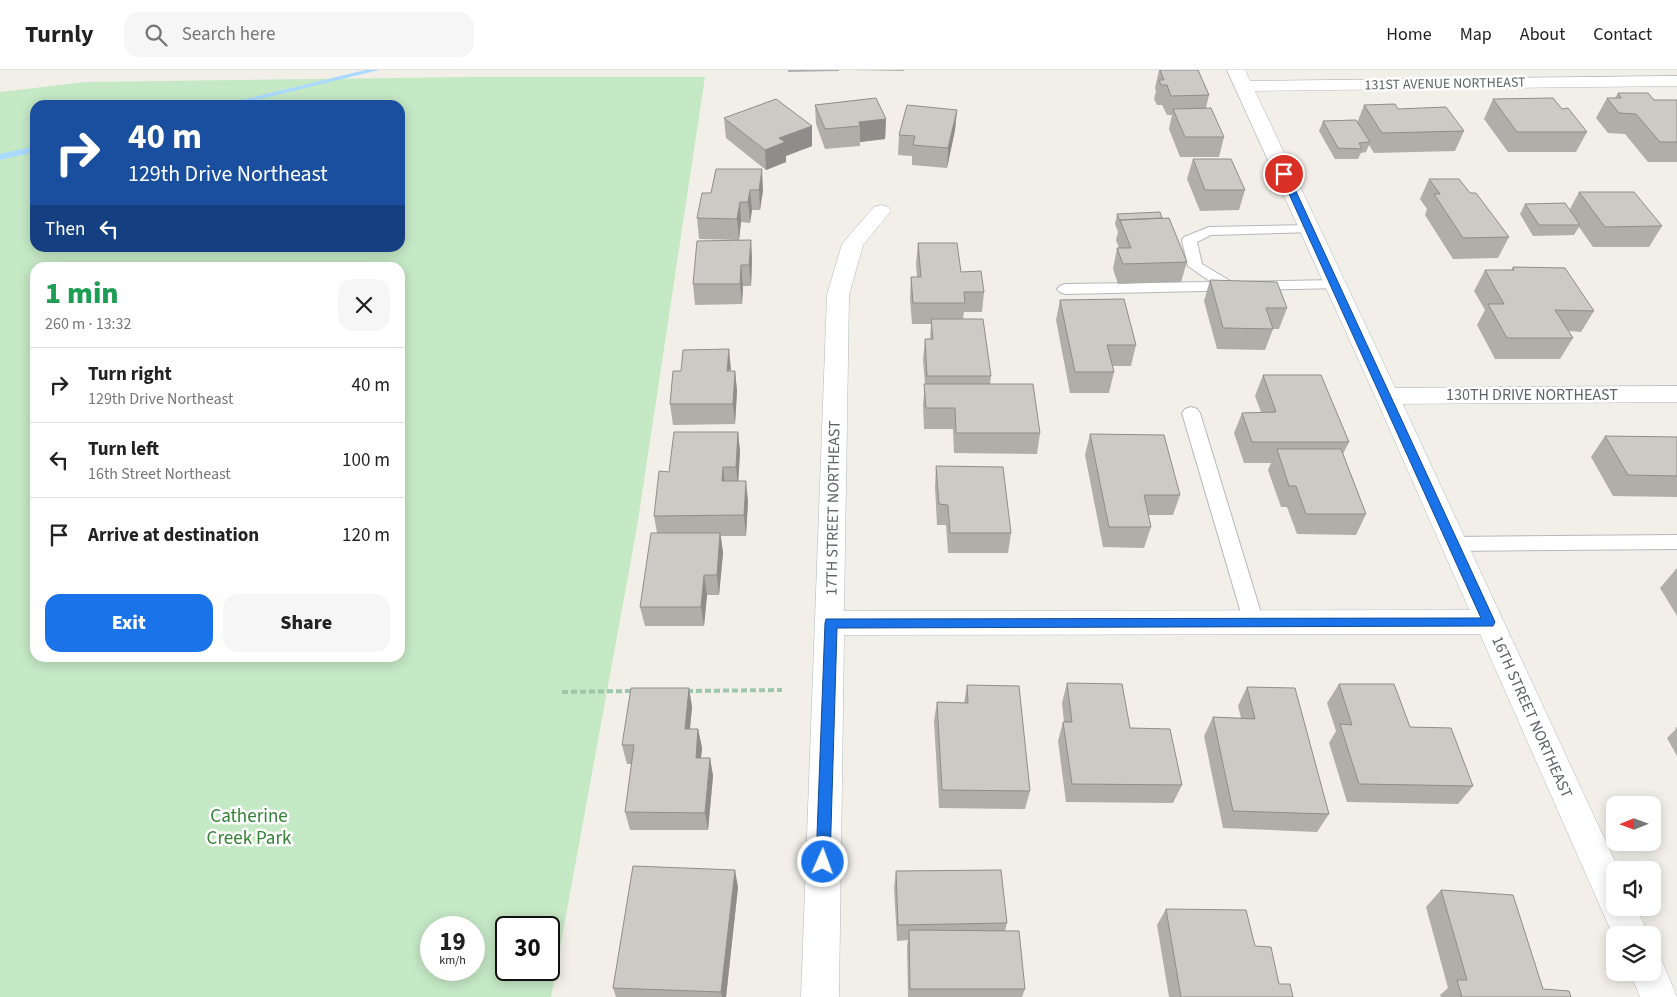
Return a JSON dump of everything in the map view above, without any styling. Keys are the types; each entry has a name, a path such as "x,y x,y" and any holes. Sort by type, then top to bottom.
{"street":[{"name":"131ST AVENUE NORTHEAST","path":"1240,78 1677,81"},
{"name":"16TH STREET NORTHEAST","path":"1240,78 1387,396 1606,881"},
{"name":"17TH STREET NORTHEAST","path":"820,997 838,295 853,244 881,212"},
{"name":"130TH DRIVE NORTHEAST","path":"1387,396 1677,394"},
{"path":"831,623 1489,622"},
{"path":"1652,981 1659,997"}],"lane":[{"path":"1229,286 1195,266 1189,240 1209,231 1310,229"},
{"path":"1065,289 1336,285"},
{"path":"1191,413 1254,623"},
{"path":"1453,544 1677,542"}],"path":[{"path":"682,691 782,690"},
{"path":"562,692 642,691"}],"green space":[{"name":"Catherine Creek Park","path":"474,77 705,77 637,527 560,948 560,916 495,916 495,981 554,981 551,997 0,997 0,92 86,82"}],"building":[{"path":"1160,70 1198,70 1209,95 1171,96 1167,85 1161,85 1159,80 1164,80"},
{"path":"1618,93 1648,93 1654,100 1677,100 1677,142 1660,142 1636,114 1619,113 1607,98 1621,98"},
{"path":"876,98 886,119 859,122 860,126 825,129 815,105"},
{"path":"1553,98 1562,109 1568,108 1587,132 1517,132 1493,99"},
{"path":"776,99 812,126 779,138 785,142 765,150 724,118"},
{"path":"1395,104 1398,109 1446,107 1464,131 1382,133 1364,105"},
{"path":"907,105 957,110 948,148 913,145 915,136 899,135"},
{"path":"1211,108 1224,137 1185,137 1173,109"},
{"path":"1356,120 1370,142 1359,143 1362,149 1338,148 1323,121"},
{"path":"1193,159 1231,159 1245,190 1205,190"},
{"path":"716,169 762,169 759,190 750,190 748,202 740,202 737,219 697,218 702,193 711,193"},
{"path":"1429,179 1459,179 1470,193 1476,193 1509,237 1463,238 1434,194 1440,194"},
{"path":"1579,192 1634,192 1662,226 1605,227"},
{"path":"1565,203 1580,225 1539,225 1525,204"},
{"path":"1160,212 1162,218 1120,221 1117,214"},
{"path":"1169,218 1187,262 1123,264 1117,248 1131,248 1120,220"},
{"path":"751,240 749,265 741,265 740,284 693,284 697,241"},
{"path":"918,243 957,243 961,272 981,271 984,292 964,292 965,303 913,303 911,277 921,277"},
{"path":"1513,267 1565,268 1594,311 1555,310 1573,338 1507,338 1488,304 1504,304 1485,270 1514,270"},
{"path":"1210,280 1277,282 1287,308 1266,308 1273,329 1223,328"},
{"path":"1124,299 1136,345 1107,345 1114,372 1075,372 1060,300"},
{"path":"931,319 983,319 991,376 927,376 925,339 933,339"},
{"path":"729,349 727,371 735,371 733,404 670,404 673,371 681,371 683,350"},
{"path":"1263,375 1321,375 1349,442 1252,442 1242,413 1276,412"},
{"path":"924,384 1033,384 1040,433 956,433 955,408 926,408"},
{"path":"674,432 738,432 736,467 723,467 722,481 746,481 744,515 654,516 659,471 669,472"},
{"path":"1090,434 1164,435 1180,495 1144,495 1151,527 1109,527"},
{"path":"1605,436 1677,437 1677,476 1628,475"},
{"path":"1277,449 1341,449 1366,514 1306,514 1296,486 1289,486"},
{"path":"936,466 1003,467 1011,533 950,533 948,505 939,504"},
{"path":"651,533 720,533 717,575 704,575 701,607 640,607"},
{"path":"1067,683 1122,684 1130,728 1170,729 1182,785 1072,784 1063,722 1072,722"},
{"path":"1339,684 1394,684 1410,727 1451,728 1473,786 1359,784 1340,724 1352,725"},
{"path":"967,685 1019,686 1030,791 942,790 937,702 968,703"},
{"path":"1247,687 1295,688 1329,814 1233,811 1213,717 1255,719"},
{"path":"631,688 689,688 685,729 698,729 696,758 710,758 705,813 625,812 634,745 622,745"},
{"path":"633,866 735,870 721,992 613,988"},
{"path":"1001,870 1007,923 898,925 896,871"},
{"path":"1441,890 1513,895 1543,989 1569,991 1571,997 1462,997 1457,980 1467,980"},
{"path":"1166,909 1246,910 1255,946 1271,947 1279,984 1290,984 1293,997 1181,997"},
{"path":"909,930 1019,931 1025,989 910,989"}],"waterway":[{"path":"246,100 375,70"},
{"path":"0,157 30,150"}],"route":[{"path":"823,862 831,623 1489,622 1380,380 1284,174"}]}
